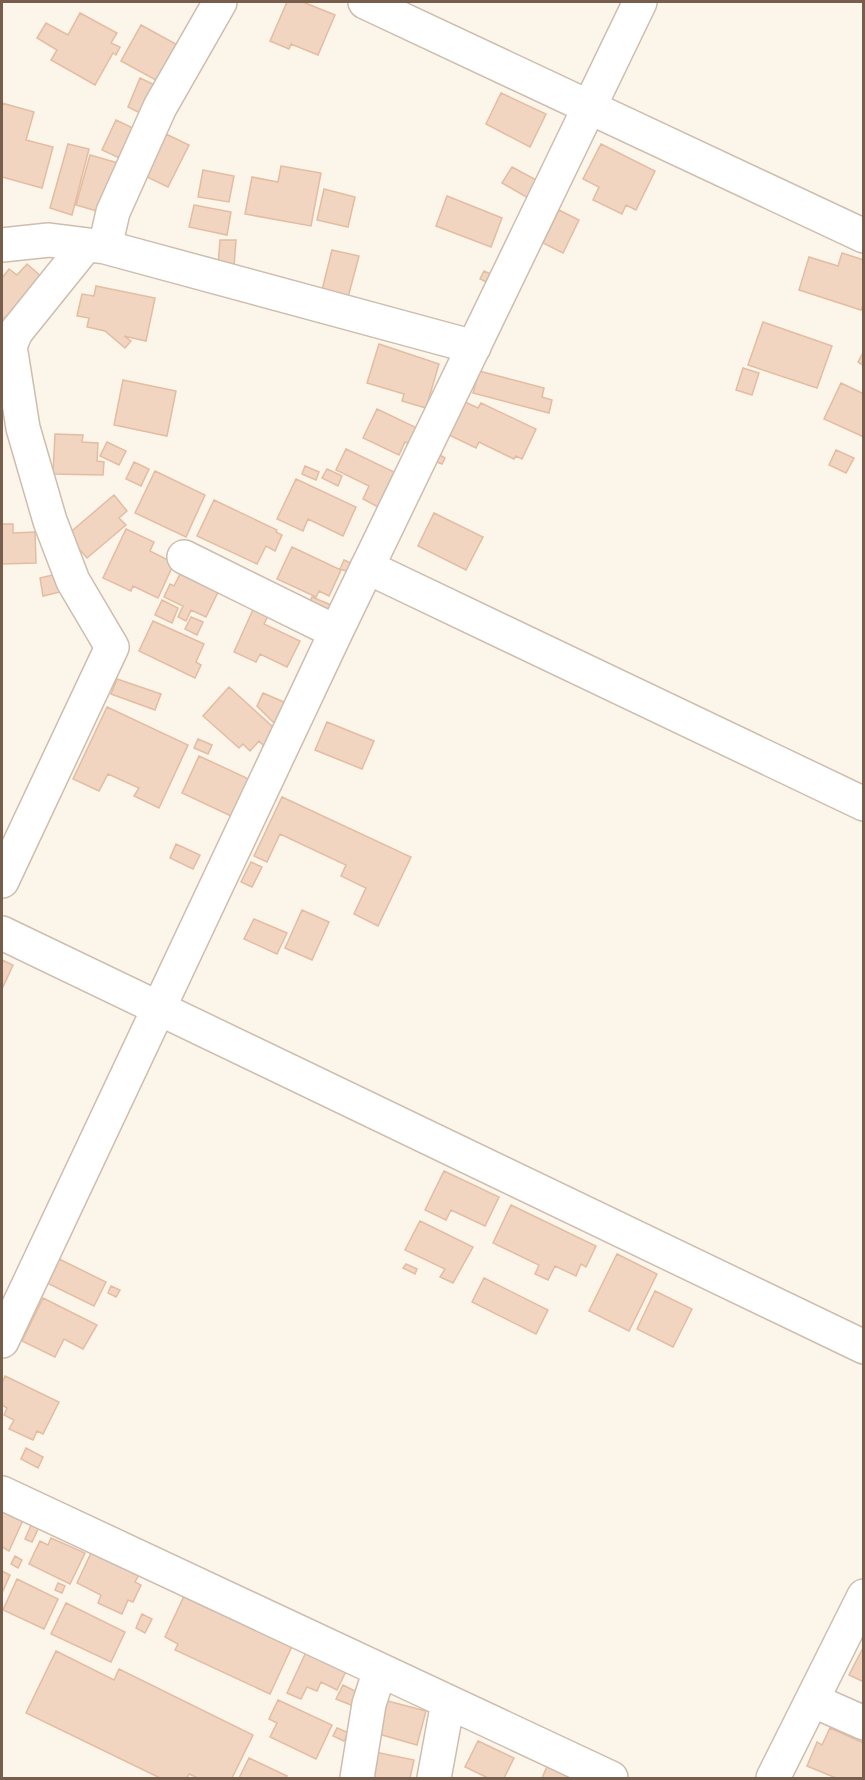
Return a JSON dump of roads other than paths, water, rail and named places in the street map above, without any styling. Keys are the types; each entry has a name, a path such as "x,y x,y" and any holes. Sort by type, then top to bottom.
{"street":[{"path":"2,881 112,647 73,581 50,521 23,428 10,346 16,332 95,246 113,212 160,107 220,2"},
{"path":"365,2 864,236"},
{"path":"2,1341 336,632 640,2"},
{"path":"2,245 49,240 95,246 474,347"},
{"path":"184,557 336,632"},
{"path":"367,567 864,804"},
{"path":"2,933 864,1347"},
{"path":"2,1493 611,1779"},
{"path":"773,1779 864,1596"},
{"path":"357,1779 369,1704 380,1670"},
{"path":"812,1700 864,1723"},
{"path":"434,1779 448,1702"}]}
